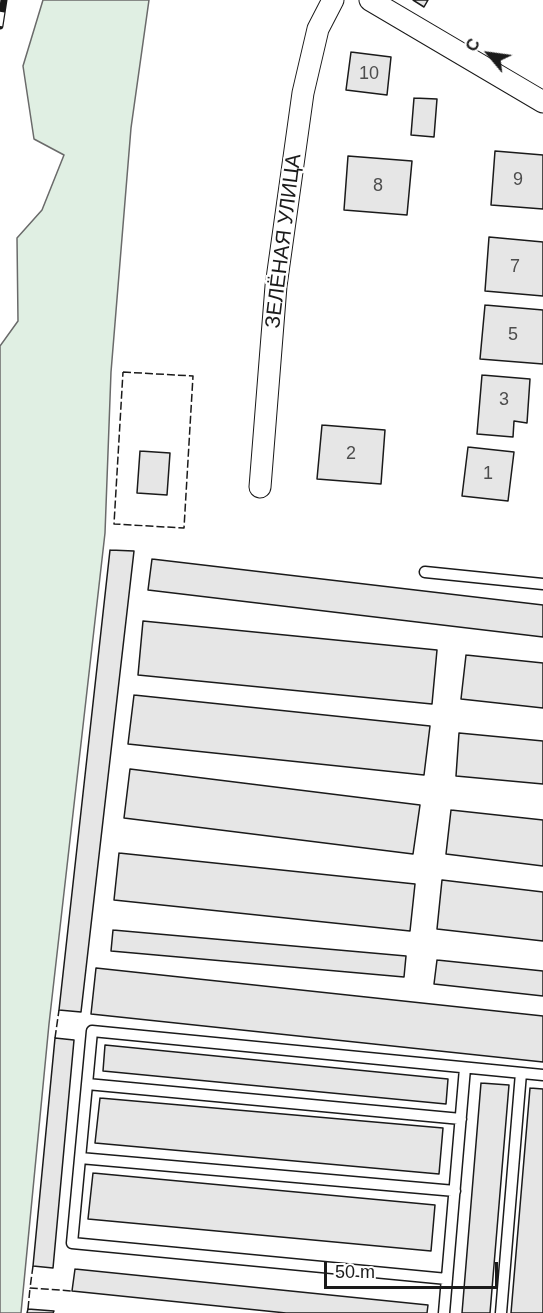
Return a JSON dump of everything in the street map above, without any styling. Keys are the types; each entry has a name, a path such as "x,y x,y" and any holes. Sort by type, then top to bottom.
{"street":[{"name":"ЗЕЛЁНАЯ УЛИЦА","path":"260,487 276,286 303,93 318,29 333,0"},
{"path":"370,0 543,102"}],"lane":[{"path":"424,572 543,584"},
{"path":"447,1279 72,1243 92,1031 543,1075"},
{"path":"444,1313 465,1068"},
{"path":"501,1313 521,1073"},
{"path":"87,1084 461,1119"},
{"path":"80,1158 455,1191"}],"green space":[{"path":"43,0 149,0 131,128 111,372 105,533 49,1024 21,1313 0,1313 0,346 18,321 17,238 42,210 64,155 34,139 23,66"}],"building":[{"path":"413,0 428,0 424,7"},
{"path":"351,52 391,57 387,95 346,90"},
{"path":"414,98 437,99 434,137 411,135"},
{"path":"495,151 543,155 543,209 491,205"},
{"path":"348,156 412,161 407,215 344,210"},
{"path":"489,237 543,242 543,296 485,291"},
{"path":"485,305 543,310 543,364 480,359"},
{"path":"482,375 530,379 527,423 514,421 513,437 477,434"},
{"path":"322,425 385,430 381,484 317,479"},
{"path":"468,447 514,452 508,501 462,496"},
{"path":"140,451 170,453 167,495 137,493"},
{"path":"110,550 134,551 81,1012 59,1010"},
{"path":"152,559 543,605 543,637 148,590"},
{"path":"143,621 437,650 432,704 138,675"},
{"path":"466,655 543,663 543,708 461,699"},
{"path":"134,695 430,726 424,775 128,744"},
{"path":"459,733 543,741 543,784 456,776"},
{"path":"130,769 420,805 413,854 124,818"},
{"path":"451,810 543,820 543,866 446,854"},
{"path":"119,853 415,884 410,931 114,900"},
{"path":"442,880 543,892 543,941 437,929"},
{"path":"113,930 406,956 404,977 111,951"},
{"path":"437,960 543,971 543,996 434,984"},
{"path":"96,968 543,1016 543,1062 91,1014"},
{"path":"55,1038 74,1040 53,1268 33,1266"},
{"path":"105,1045 448,1079 446,1104 103,1071"},
{"path":"481,1083 509,1085 490,1313 462,1313"},
{"path":"530,1088 543,1089 543,1313 511,1313"},
{"path":"100,1098 443,1128 439,1174 95,1143"},
{"path":"93,1173 435,1205 431,1251 88,1219"},
{"path":"75,1269 428,1305 427,1313 286,1313 72,1291"},
{"path":"28,1309 54,1311 53,1313 27,1313"}],"railway":[{"path":"0,26 4,0"}],"fence":[{"path":"123,372 193,376 184,528 114,524 123,372"},
{"path":"55,1038 59,1010"},
{"path":"33,1266 30,1288 72,1291"},
{"path":"28,1309 30,1288"}]}
